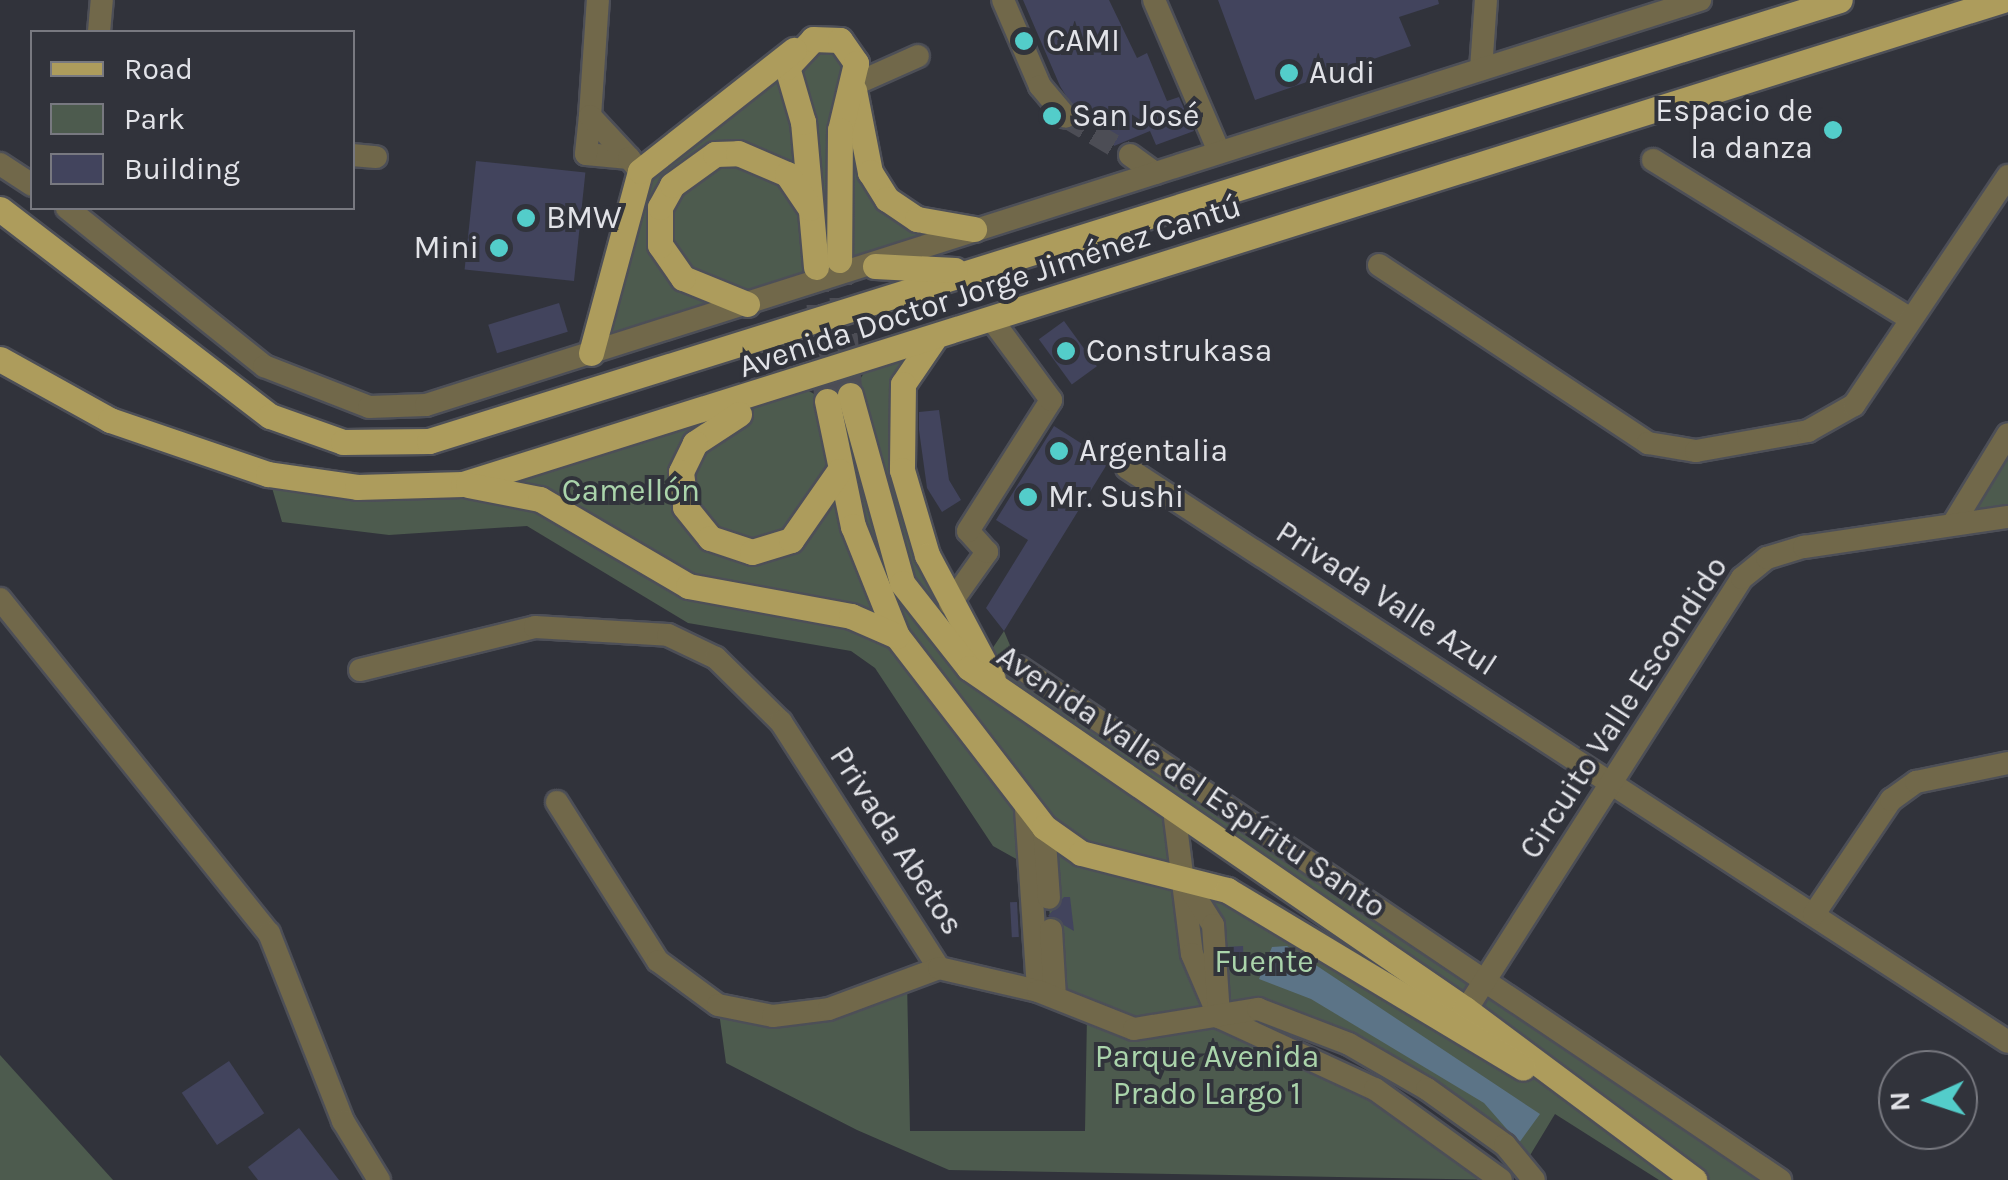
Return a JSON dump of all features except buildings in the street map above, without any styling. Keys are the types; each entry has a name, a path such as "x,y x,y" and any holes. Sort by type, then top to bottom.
{"main road":[{"name":"Avenida Doctor Jorge Jiménez Cantú","path":"0,209 270,416 343,442 429,441 1840,0"},
{"name":"Avenida Doctor Jorge Jiménez Cantú","path":"0,359 110,420 268,474 357,488 463,484 796,384 2003,0"},
{"path":"591,353 634,165 794,50 814,38 840,40 856,63 840,130 828,263 813,212 787,67 794,50"},
{"path":"853,86 870,172 887,200 917,219 974,230"},
{"path":"747,304 683,278 660,245 660,208 672,184 715,154 757,156 787,174 813,212"},
{"path":"875,266 975,271"},
{"path":"933,340 903,384 898,440 911,510 950,604 1006,700"},
{"path":"796,384 695,442 682,472 685,507 710,538 752,552 791,540 839,471"},
{"name":"Avenida Valle del Espíritu Santo","path":"1573,1093 1268,911 1182,874 1081,853 1035,818 897,636 870,580 839,471 838,398 902,582 936,637 1006,700 1468,1006 1573,1093 1694,1180"},
{"path":"463,484 540,499 688,586 851,616 897,636"}],"street":[{"path":"99,30 102,0"},
{"path":"598,0 590,116 634,165"},
{"path":"1002,0 1040,86 1066,118"},
{"path":"1154,0 1219,152"},
{"path":"1481,69 1486,0"},
{"name":"Avenida Doctor Jorge Jiménez Cantú","path":"72,210 264,366 369,407 426,405 875,266 974,230 1700,0"},
{"path":"853,86 918,56"},
{"path":"1130,155 1155,174"},
{"path":"1653,160 1910,319"},
{"path":"0,164 30,184"},
{"path":"1379,265 1671,451 1834,422 2008,176"},
{"path":"950,604 986,552 968,530 1051,400 992,320"},
{"path":"1953,524 2008,434"},
{"name":"Privada Valle Azul","path":"1127,468 2008,1042"},
{"name":"Circuito Valle Escondido","path":"1468,1006 1742,578 1767,558 2008,517"},
{"path":"0,599 269,933 343,1121 378,1180"},
{"name":"Privada Abetos","path":"360,670 535,626 668,635 716,658 781,722 940,968 830,1009 773,1016 718,1004 658,961 557,802"},
{"path":"1019,667 1780,1180"},
{"path":"1814,914 1891,800 1916,782 2008,763"},
{"path":"1174,810 1182,874 1213,925 1219,1017"},
{"path":"1035,818 1046,994"},
{"path":"940,968 1046,994 1134,1029 1258,1009 1349,1044 1476,1121 1534,1180"},
{"path":"1219,1017 1375,1090 1501,1180"}],"green space":[{"path":"840,40 887,199 974,229 591,353 640,171 803,42"},
{"path":"933,340 903,384 898,441 927,555 984,661 1004,631 1019,667 1780,1180 1659,1180 1555,1114 1523,1167 1476,1121 1258,1007 1220,1016 1375,1089 1501,1180 949,1170 857,1130 726,1063 718,1005 773,1016 907,980 910,1131 1085,1131 1087,1015 1055,998 1044,827 1032,868 993,846 875,668 851,651 688,623 527,526 389,535 282,522 268,474 463,484 796,384 827,401 849,395 873,360","holes":["1175,811 1567,1090 1182,874","1182,903 1213,925 1202,985"]},
{"path":"2008,434 2008,517 1953,524"},
{"path":"0,1055 113,1180 0,1180"}],"water":[{"path":"1287,946 1540,1114 1519,1143 1484,1103 1311,999 1259,979 1272,947"}],"tunnel":[{"path":"1066,117 1130,155"},
{"path":"839,260 850,395"},
{"path":"816,267 827,401"}],"place":[{"name":"CAMI","path":"1024,41"},
{"name":"Audi","path":"1289,73"},
{"name":"San José","path":"1052,116"},
{"name":"Espacio de la danza","path":"1833,130"},
{"name":"BMW","path":"526,218"},
{"name":"Mini","path":"499,248"},
{"name":"Construkasa","path":"1066,351"},
{"name":"Argentalia","path":"1059,451"},
{"name":"Mr. Sushi","path":"1028,497"}],"park label":[{"name":"Camellón","path":"631,491"},
{"name":"Fuente","path":"1264,962"},
{"name":"Parque Avenida Prado Largo 1","path":"1207,1076"}]}
